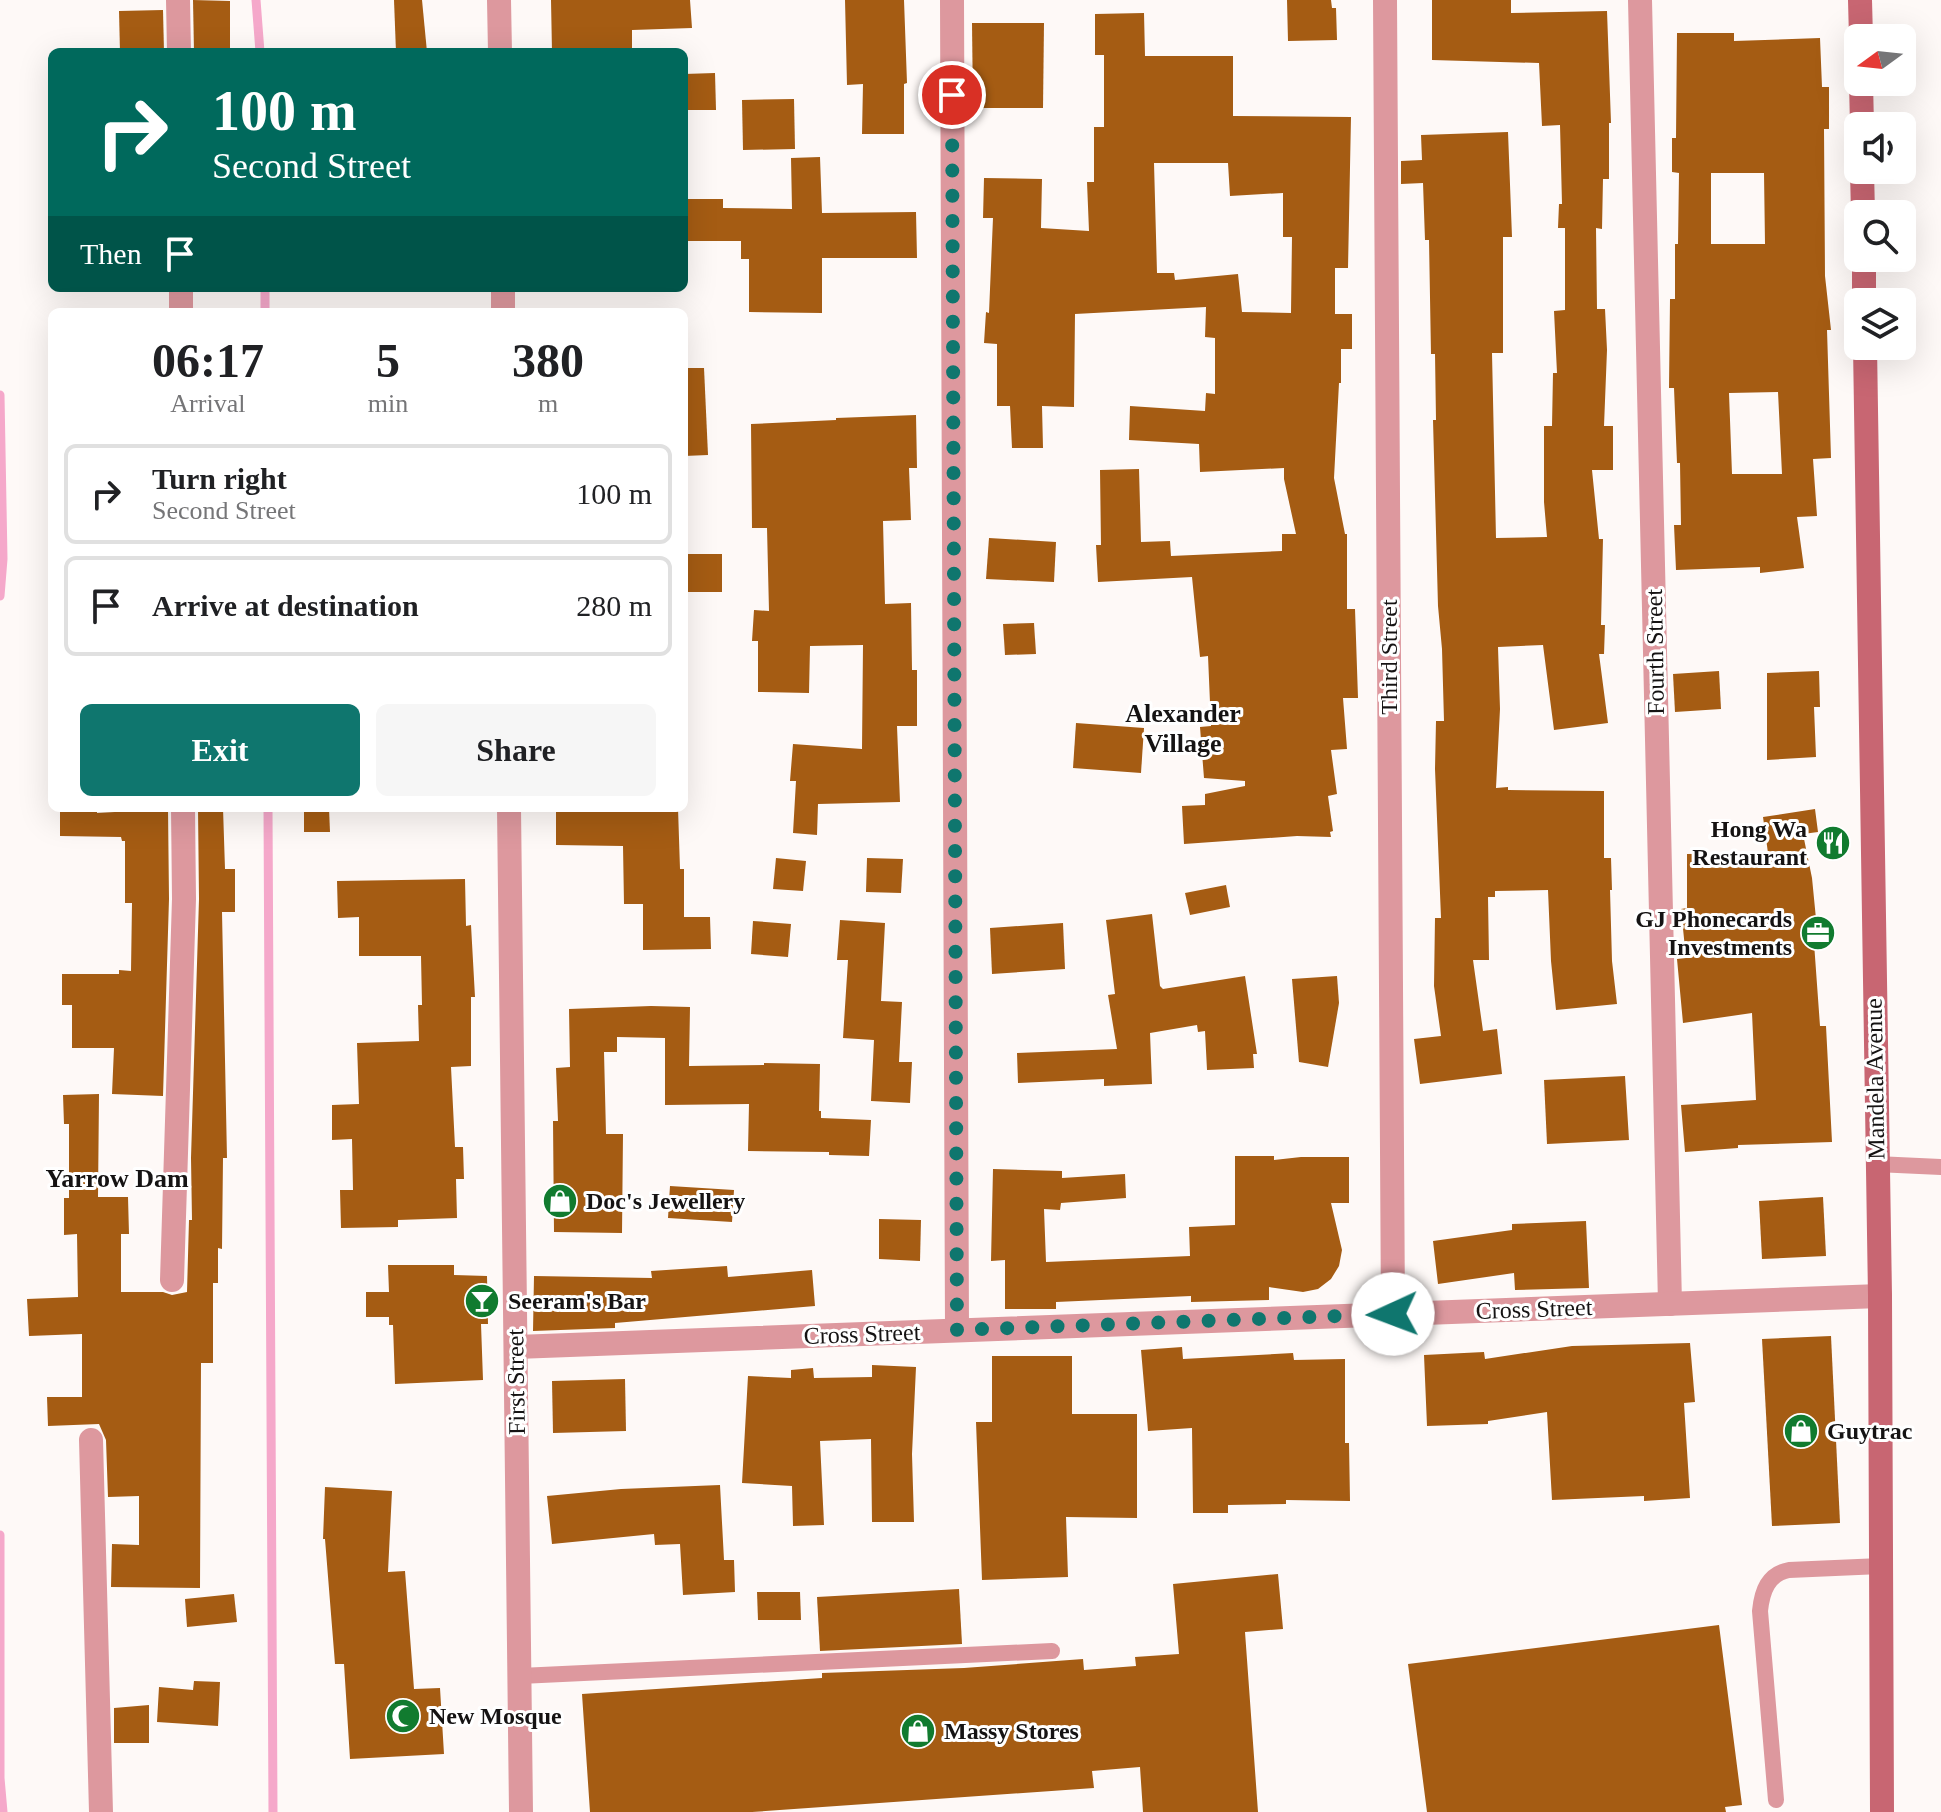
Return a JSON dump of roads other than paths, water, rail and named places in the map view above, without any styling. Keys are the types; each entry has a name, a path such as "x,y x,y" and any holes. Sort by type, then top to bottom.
{"main road":[{"path":"1860,0 1861,24"},
{"name":"Mandela Avenue","path":"1865,360 1880,1296 1882,1812"}],"street":[{"path":"178,0 179,48"},
{"path":"499,0 500,48"},
{"path":"952,0 957,1330"},
{"name":"Third Street","path":"1385,0 1393,1314"},
{"name":"Fourth Street","path":"1640,0 1670,1304"},
{"path":"172,1280 184,899 183,812"},
{"name":"First Street","path":"509,812 521,1812"},
{"name":"Cross Street","path":"516,1347 1880,1296"},
{"path":"91,1440 101,1812"}],"lane":[{"path":"1876,1164 1941,1167"},
{"path":"1776,1800 1760,1611 1765,1586 1778,1574 1789,1570 1881,1566"},
{"path":"520,1676 1052,1651"}],"waterway":[{"path":"256,0 260,48"},
{"path":"265,292 265,308"},
{"path":"0,395 3,559 0,596"},
{"path":"268,812 273,1812"},
{"path":"0,1535 0,1778 3,1812"}],"place":[{"name":"Hong Wa Restaurant","path":"1833,843"},
{"name":"GJ Phonecards Investments","path":"1818,933"},
{"name":"Doc's Jewellery","path":"560,1201"},
{"name":"Seeram's Bar","path":"482,1301"},
{"name":"Guytrac","path":"1801,1431"},
{"name":"New Mosque","path":"403,1716"},
{"name":"Massy Stores","path":"918,1731"}],"district":[{"name":"Alexander Village","path":"1183,728"},
{"name":"Yarrow Dam","path":"117,1178"}]}
